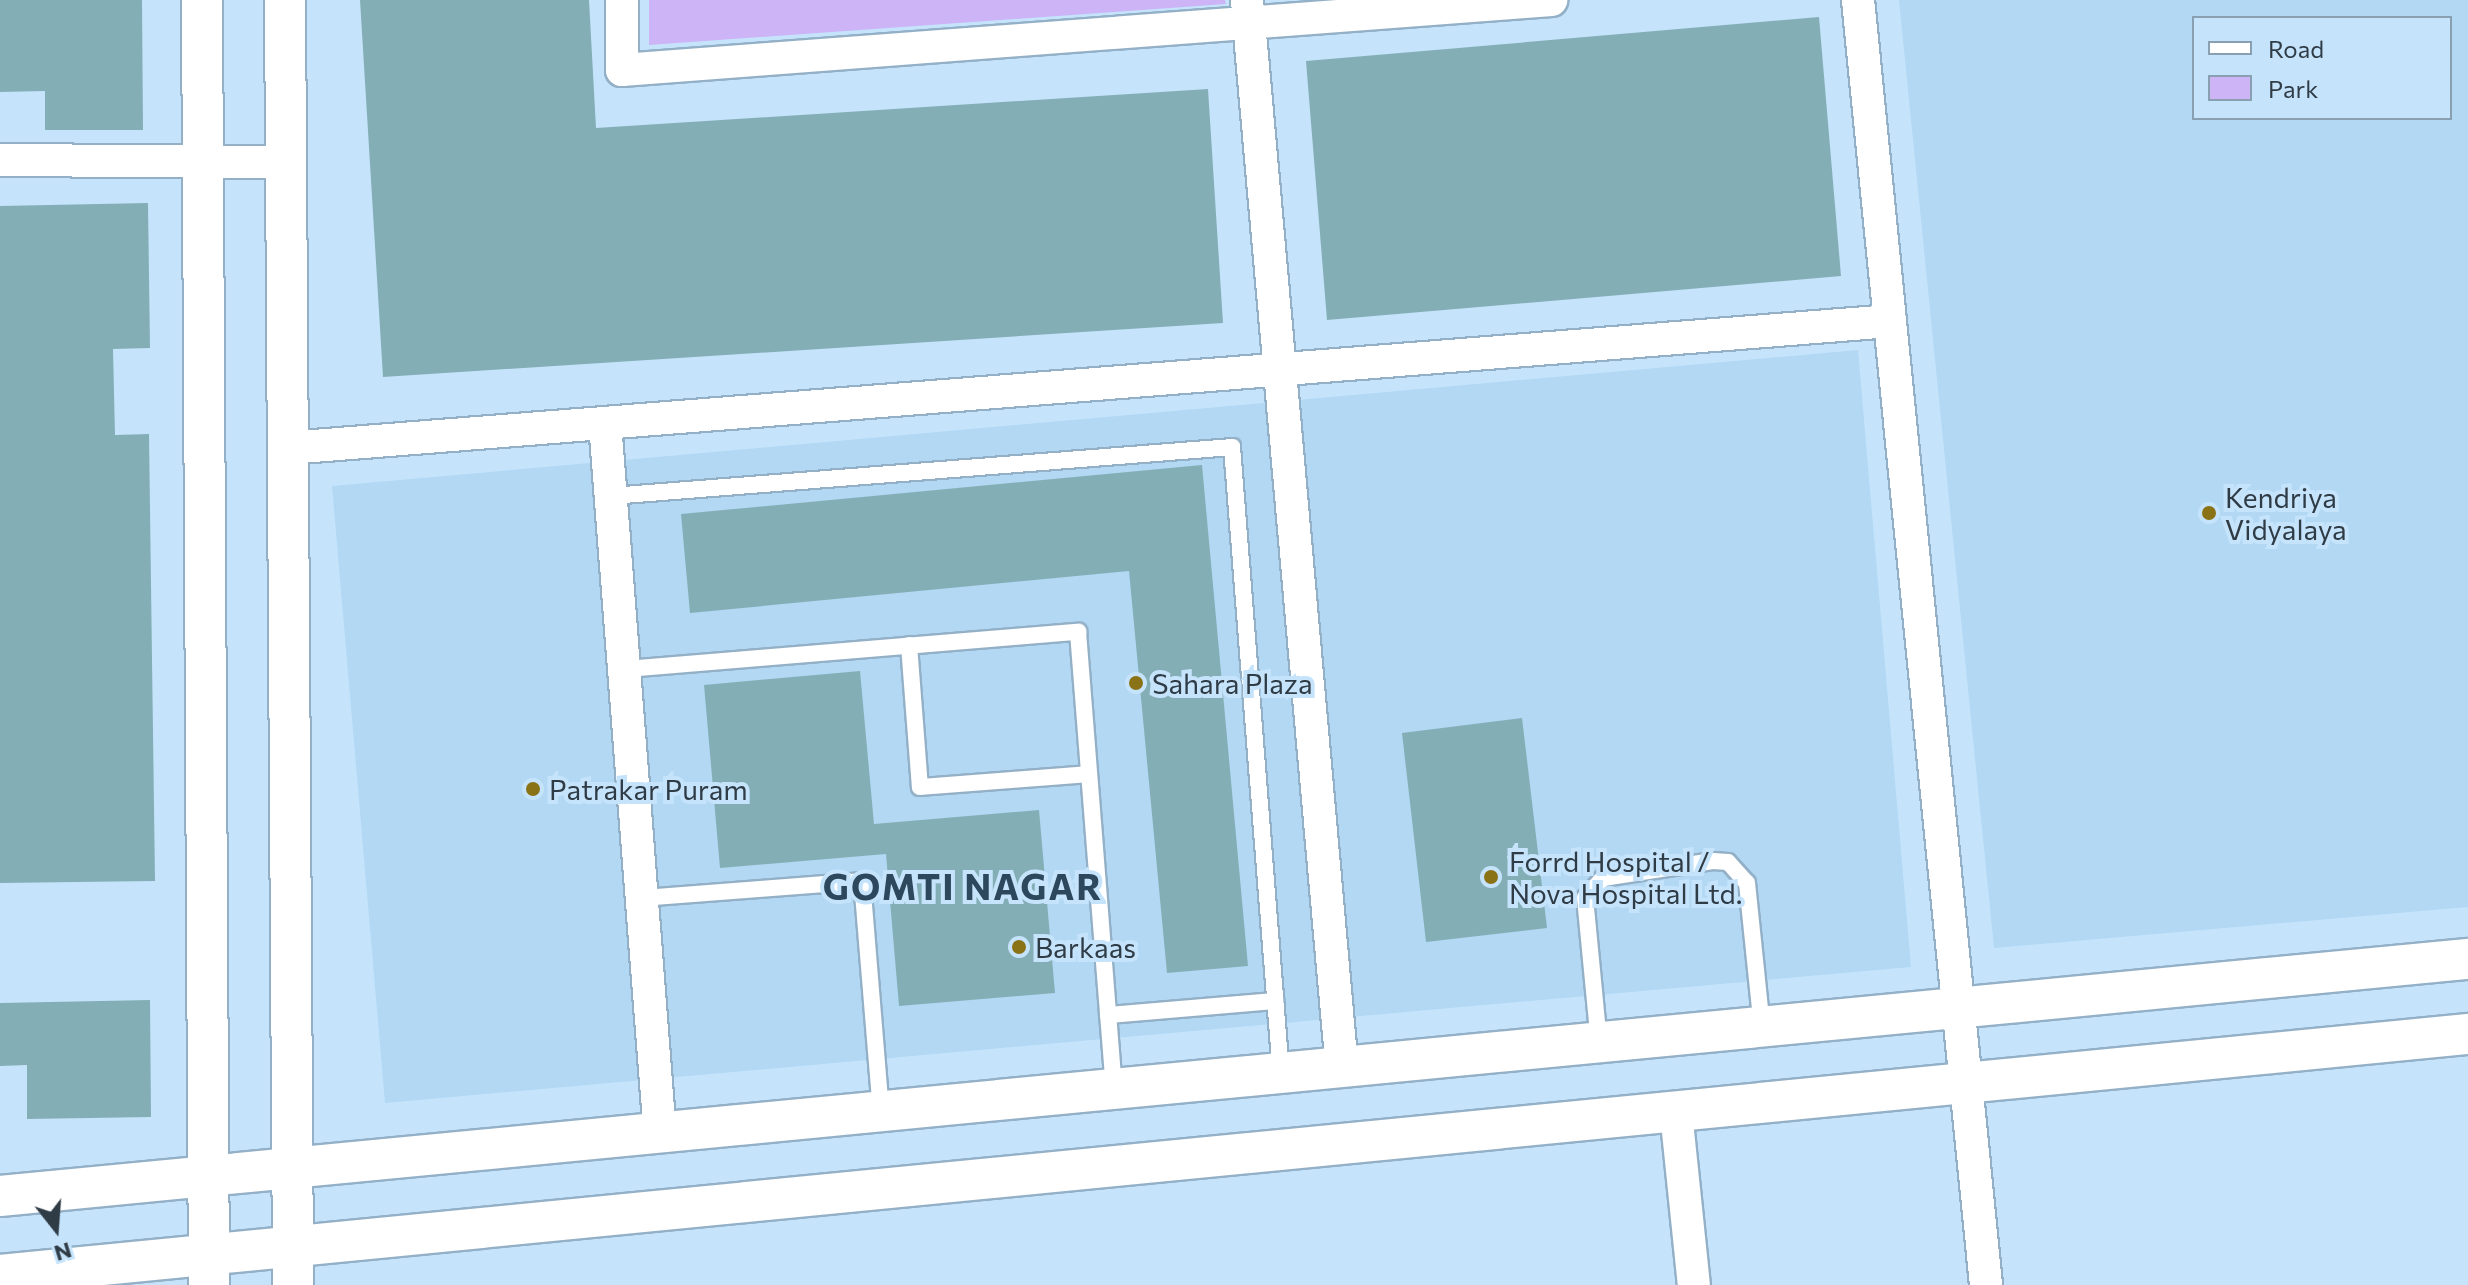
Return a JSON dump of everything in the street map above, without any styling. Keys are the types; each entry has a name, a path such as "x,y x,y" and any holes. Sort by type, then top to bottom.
{"street":[{"path":"202,0 209,1270"},
{"path":"285,0 293,1266"},
{"path":"622,0 622,70 1248,14 1551,0"},
{"path":"1858,0 1986,1285"},
{"path":"1248,14 1342,1069"},
{"path":"0,160 286,162"},
{"path":"288,448 1890,321"},
{"path":"605,423 660,1134"},
{"path":"0,1196 1281,1076 2468,959"},
{"path":"0,1275 293,1266 1676,1112 2468,1034"},
{"path":"1676,1112 1694,1285"}],"lane":[{"path":"611,496 1232,447 1281,1076"},
{"path":"625,669 1078,632 1114,1091"},
{"path":"909,645 920,787 1089,774"},
{"path":"1599,1044 1585,898 1603,878 1713,861 1728,862 1747,883 1762,1028"},
{"path":"642,898 862,881 881,1113"},
{"path":"1108,1015 1275,1001"}],"shaded area":[{"name":"Kendriya Vidyalaya","path":"1899,0 2468,0 2468,907 1994,948"},
{"path":"1858,350 1911,967 385,1103 332,486"}],"green space":[{"path":"649,0 1225,0 1226,4 649,45"}],"building":[{"path":"0,0 142,0 143,130 45,130 45,91 0,92"},
{"path":"360,0 589,0 596,128 1208,89 1223,323 383,377"},
{"path":"1819,17 1841,276 1327,320 1306,61"},
{"path":"148,203 150,348 113,349 115,435 149,434 155,881 0,883 0,206"},
{"path":"1202,465 1248,966 1167,973 1129,571 690,613 681,514"},
{"path":"860,671 874,824 1039,810 1055,993 899,1006 886,854 720,868 704,685"},
{"path":"1522,718 1547,928 1426,942 1402,733"},
{"path":"150,1000 151,1117 27,1119 27,1065 0,1066 0,1003"}],"place":[{"name":"Kendriya Vidyalaya","path":"2209,513"},
{"name":"Sahara Plaza","path":"1136,683"},
{"name":"Patrakar Puram","path":"533,789"},
{"name":"Forrd Hospital / Nova Hospital Ltd.","path":"1491,877"},
{"name":"Barkaas","path":"1019,947"}],"district":[{"name":"GOMTI NAGAR","path":"963,886"}]}
